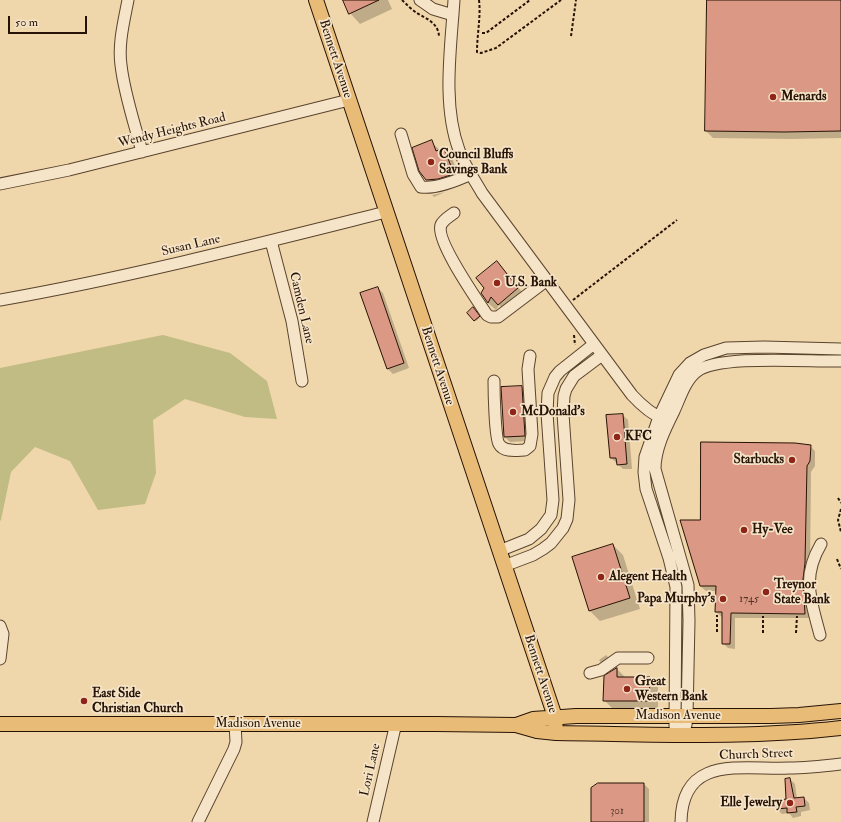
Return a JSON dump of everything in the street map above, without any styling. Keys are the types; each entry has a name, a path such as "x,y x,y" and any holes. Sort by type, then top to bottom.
{"main road":[{"name":"Bennett Avenue","path":"316,0 555,717 556,733"},
{"name":"Madison Avenue","path":"516,725 533,719 576,716 786,715 841,712"},
{"name":"Madison Avenue","path":"0,724 396,723 516,725 537,731 556,733 681,734 780,734 841,728"}],"street":[{"path":"128,0 120,48 121,64 142,152"},
{"path":"420,0 433,9 453,16"},
{"path":"454,0 450,77 451,117 458,148 470,174 482,193 632,395 645,409 664,419"},
{"name":"Wendy Heights Road","path":"0,184 69,170 349,100"},
{"path":"401,134 414,174 421,187 430,187 470,174"},
{"name":"Susan Lane","path":"0,300 107,280 386,212"},
{"path":"454,213 445,219 440,226 443,241 453,261 487,315 491,317 498,317 547,280"},
{"name":"Camden Lane","path":"271,241 292,321 302,381"},
{"path":"499,551 529,539 542,529 551,515 553,500 547,412 548,394 555,377 560,371 594,344"},
{"path":"681,734 686,725 682,716 689,620 688,585 655,468 655,459 664,419 679,375 690,363 704,355 726,348 764,347 841,349"},
{"path":"494,382 496,432 499,444 502,448 508,450 526,450 530,446 532,434 528,369 530,356"},
{"path":"504,566 533,555 543,549 551,543 563,528 568,515 569,500 563,409 564,396 566,389 574,376 602,356"},
{"path":"664,419 688,381 697,371 714,364 752,360 841,361"},
{"path":"820,635 810,602 809,572 821,544"},
{"path":"0,626 3,634 0,658"},
{"path":"590,673 601,670 618,658 648,658"},
{"name":"Lori Lane","path":"373,822 396,723"},
{"path":"198,822 234,749 236,742 235,724"},
{"name":"Church Street","path":"681,822 683,802 688,792 694,782 702,775 711,771 724,769 796,768 841,764"}],"path":[{"path":"402,0 416,13 434,25 439,36"},
{"path":"479,0 480,12 477,34 477,52 481,53 496,48 561,0"},
{"path":"482,34 486,33 530,0"},
{"path":"571,36 576,0"},
{"path":"566,306 676,220"},
{"path":"838,498 841,503"},
{"path":"841,509 838,520 841,532"},
{"path":"837,559 841,569"},
{"path":"717,615 717,632"},
{"path":"763,616 763,633"},
{"path":"796,633 797,616"}],"shaded area":[{"path":"163,335 230,353 267,381 277,419 245,417 185,399 153,420 156,473 145,504 98,510 70,461 35,447 11,472 0,521 0,368"}],"building":[{"path":"343,0 379,0 349,14"},
{"name":"Menards","path":"707,0 841,0 841,131 705,131"},
{"name":"Council Bluffs Savings Bank","path":"432,140 436,151 444,148 454,174 438,179 426,180 419,171 412,148"},
{"name":"U.S. Bank","path":"497,261 518,288 498,305 491,297 488,303 481,293 484,288 476,278"},
{"path":"378,287 404,363 387,369 360,293"},
{"path":"473,307 480,316 474,321 467,313"},
{"name":"McDonald's","path":"522,386 525,436 504,437 501,387"},
{"name":"KFC","path":"623,414 627,464 617,465 616,458 610,458 606,415"},
{"name":"Hy-Vee","path":"701,442 795,443 811,445 810,461 807,466 805,563 803,579 805,614 731,613 730,644 722,644 722,612 715,612 716,586 700,586 680,520 700,520"},
{"name":"Alegent Health","path":"613,544 630,598 589,611 572,557"},
{"name":"Great Western Bank","path":"617,668 617,677 650,677 649,701 603,701 604,676"},
{"name":"Elle Jewelry","path":"790,778 794,798 804,797 805,806 796,807 797,812 787,813 787,808 776,809 775,801 786,799 785,779"},
{"path":"598,783 644,783 644,822 591,822 591,788"}],"place":[{"name":"Menards","path":"773,97"},
{"name":"Council Bluffs Savings Bank","path":"431,162"},
{"name":"U.S. Bank","path":"497,283"},
{"name":"McDonald's","path":"513,412"},
{"name":"KFC","path":"617,437"},
{"name":"Starbucks","path":"792,460"},
{"name":"Hy-Vee","path":"744,530"},
{"name":"Alegent Health","path":"601,577"},
{"name":"Treynor State Bank","path":"766,592"},
{"name":"Papa Murphy's","path":"723,599"},
{"name":"Great Western Bank","path":"627,689"},
{"name":"East Side Christian Church","path":"84,701"},
{"name":"Elle Jewelry","path":"790,803"}]}
